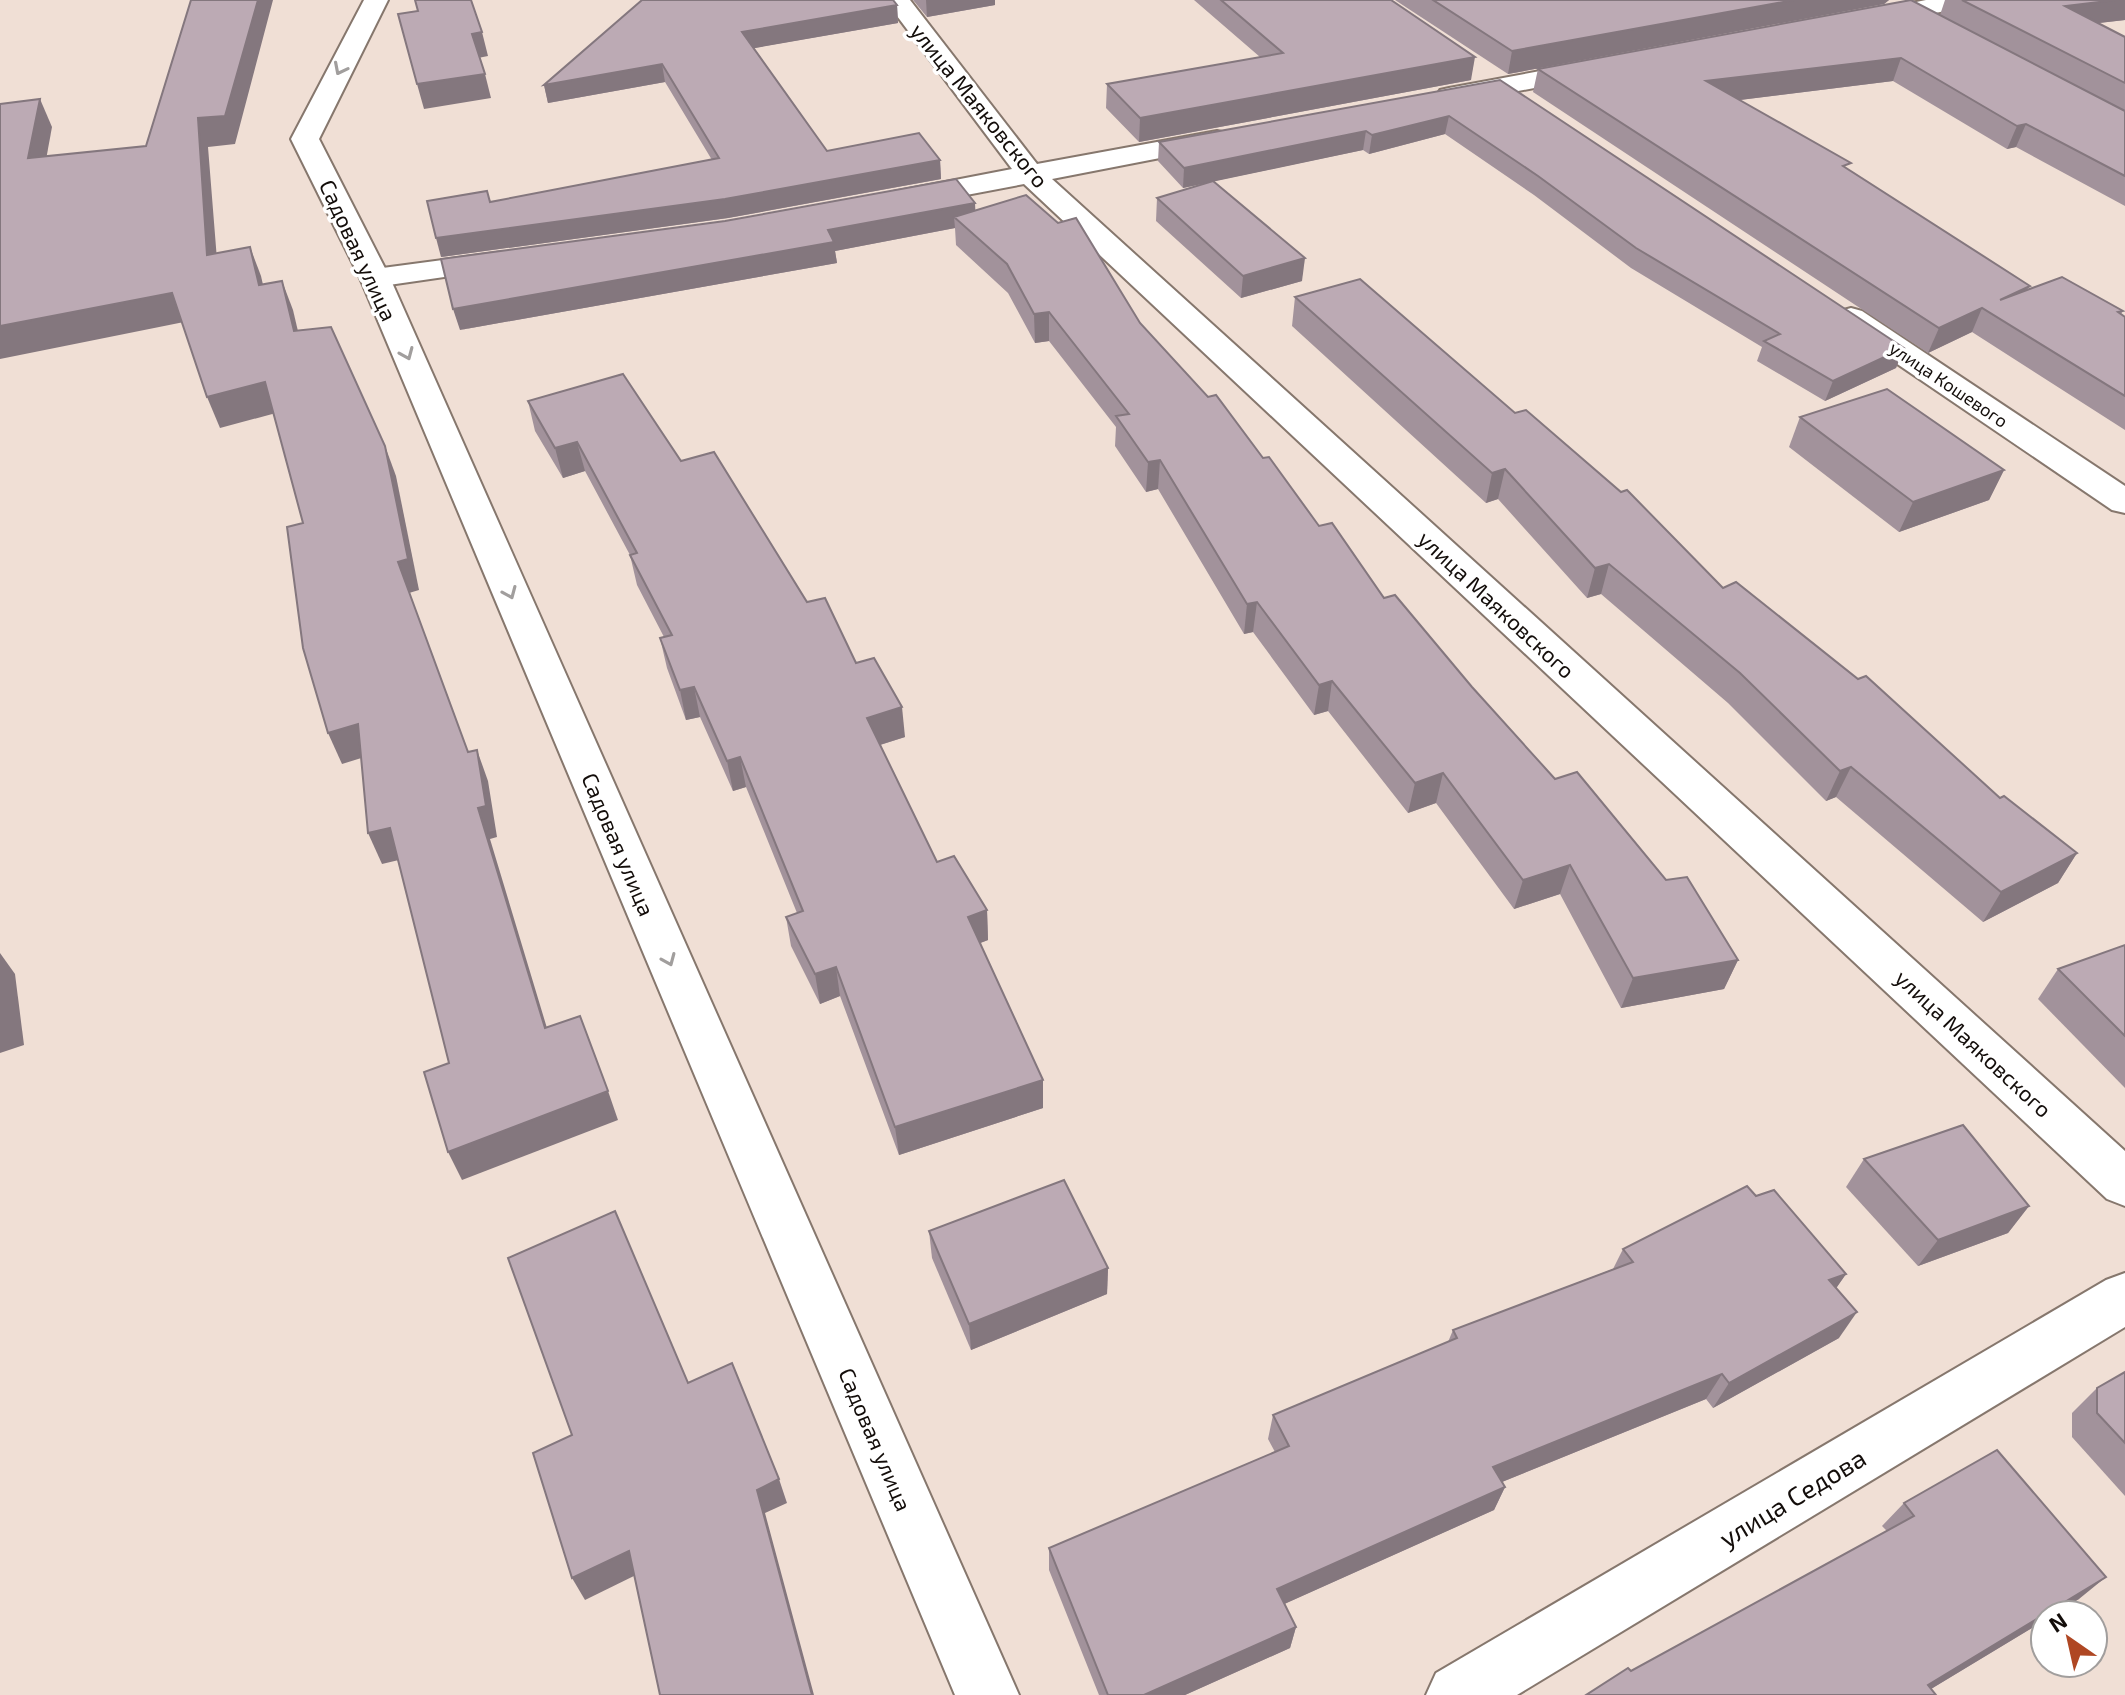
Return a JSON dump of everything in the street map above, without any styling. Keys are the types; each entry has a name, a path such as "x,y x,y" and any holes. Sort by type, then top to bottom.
{"street":[{"name":"Садовая улица","path":"376,0 305,139 375,278 987,1695"},
{"name":"улица Маяковского","path":"897,0 1030,174 2125,1183"},
{"path":"1846,23 1896,6 1965,0"},
{"path":"1896,6 1949,33"},
{"path":"1464,60 1543,112"},
{"path":"1427,100 1628,63"},
{"path":"879,202 1244,134"},
{"path":"375,278 528,258"},
{"name":"улица Кошевого","path":"1821,298 2125,502"},
{"name":"улица Седова","path":"1458,1695 2125,1298"}],"building":[{"path":"191,0 258,0 225,116 198,118 207,255 250,247 259,285 282,281 294,331 331,327 385,446 408,559 398,562 468,752 477,750 486,806 478,808 545,1028 580,1016 608,1091 448,1152 424,1072 449,1063 390,828 368,833 358,724 328,733 303,648 287,527 303,523 265,382 207,397 172,293 0,326 0,104 40,99 28,158 146,146"},
{"path":"415,0 471,0 482,32 472,34 485,74 417,84 398,14 418,11"},
{"path":"642,0 893,0 897,5 742,32 827,151 919,133 940,160 725,199 436,238 427,201 487,191 490,202 719,158 662,64 544,85"},
{"path":"1221,0 1391,0 1475,57 1140,118 1107,84 1283,53"},
{"path":"1433,0 1794,0 1512,51"},
{"path":"1911,0 2125,111 2125,176 2026,124 2017,126 1901,58 1706,81 1851,163 1843,166 2030,286 2000,300 2062,277 2123,311 2118,312 2125,317 2125,396 1982,308 1939,328 1538,69"},
{"path":"1962,0 2116,0 2065,6 2125,37 2125,83"},
{"path":"1500,80 1904,348 1833,381 1764,341 1780,334 1636,248 1449,116 1372,135 1366,131 1184,168 1159,142"},
{"path":"956,179 975,203 828,230 834,242 453,309 441,259 725,221"},
{"path":"1213,181 1305,258 1243,276 1157,198"},
{"path":"1026,195 1058,223 1076,218 1140,323 1208,397 1216,395 1263,458 1269,457 1319,526 1332,523 1384,598 1395,595 1555,779 1577,772 1666,880 1687,877 1738,960 1633,978 1570,865 1523,880 1443,773 1415,783 1332,681 1319,685 1257,602 1247,604 1160,460 1148,462 1116,416 1129,414 1049,312 1034,314 1007,264 954,217"},
{"path":"1360,279 1515,413 1526,410 1621,492 1627,490 1723,588 1736,582 1858,679 1866,676 2000,798 2004,796 2077,853 2001,892 1851,767 1840,771 1740,673 1609,564 1595,568 1505,469 1492,473 1295,297"},
{"path":"623,374 681,461 714,452 807,602 825,598 856,663 874,658 902,707 867,718 937,862 954,856 987,910 968,917 1043,1080 895,1127 836,967 815,974 786,917 803,911 740,757 727,761 694,687 680,690 660,638 672,635 630,555 637,553 577,442 555,448 528,401"},
{"path":"1887,389 2004,470 1913,502 1800,417"},
{"path":"2125,945 2125,1036 2058,969"},
{"path":"1963,1125 2029,1206 1938,1240 1864,1159"},
{"path":"1064,1180 1108,1268 969,1324 929,1231"},
{"path":"1747,1186 1756,1196 1774,1190 1846,1274 1829,1280 1857,1312 1729,1383 1722,1374 1493,1467 1505,1487 1277,1589 1296,1627 1144,1695 1108,1695 1049,1548 1289,1446 1273,1415 1457,1338 1453,1330 1633,1262 1623,1249"},
{"path":"615,1211 688,1383 732,1363 779,1479 757,1490 812,1695 660,1695 629,1551 572,1578 533,1453 572,1435 508,1258"},
{"path":"2125,1372 2125,1443 2097,1413 2097,1388"},
{"path":"1997,1450 2106,1577 2070,1599 2029,1599 2029,1624 1928,1685 1936,1695 1586,1695 1628,1668 1631,1671 1914,1516 1904,1503"}]}
